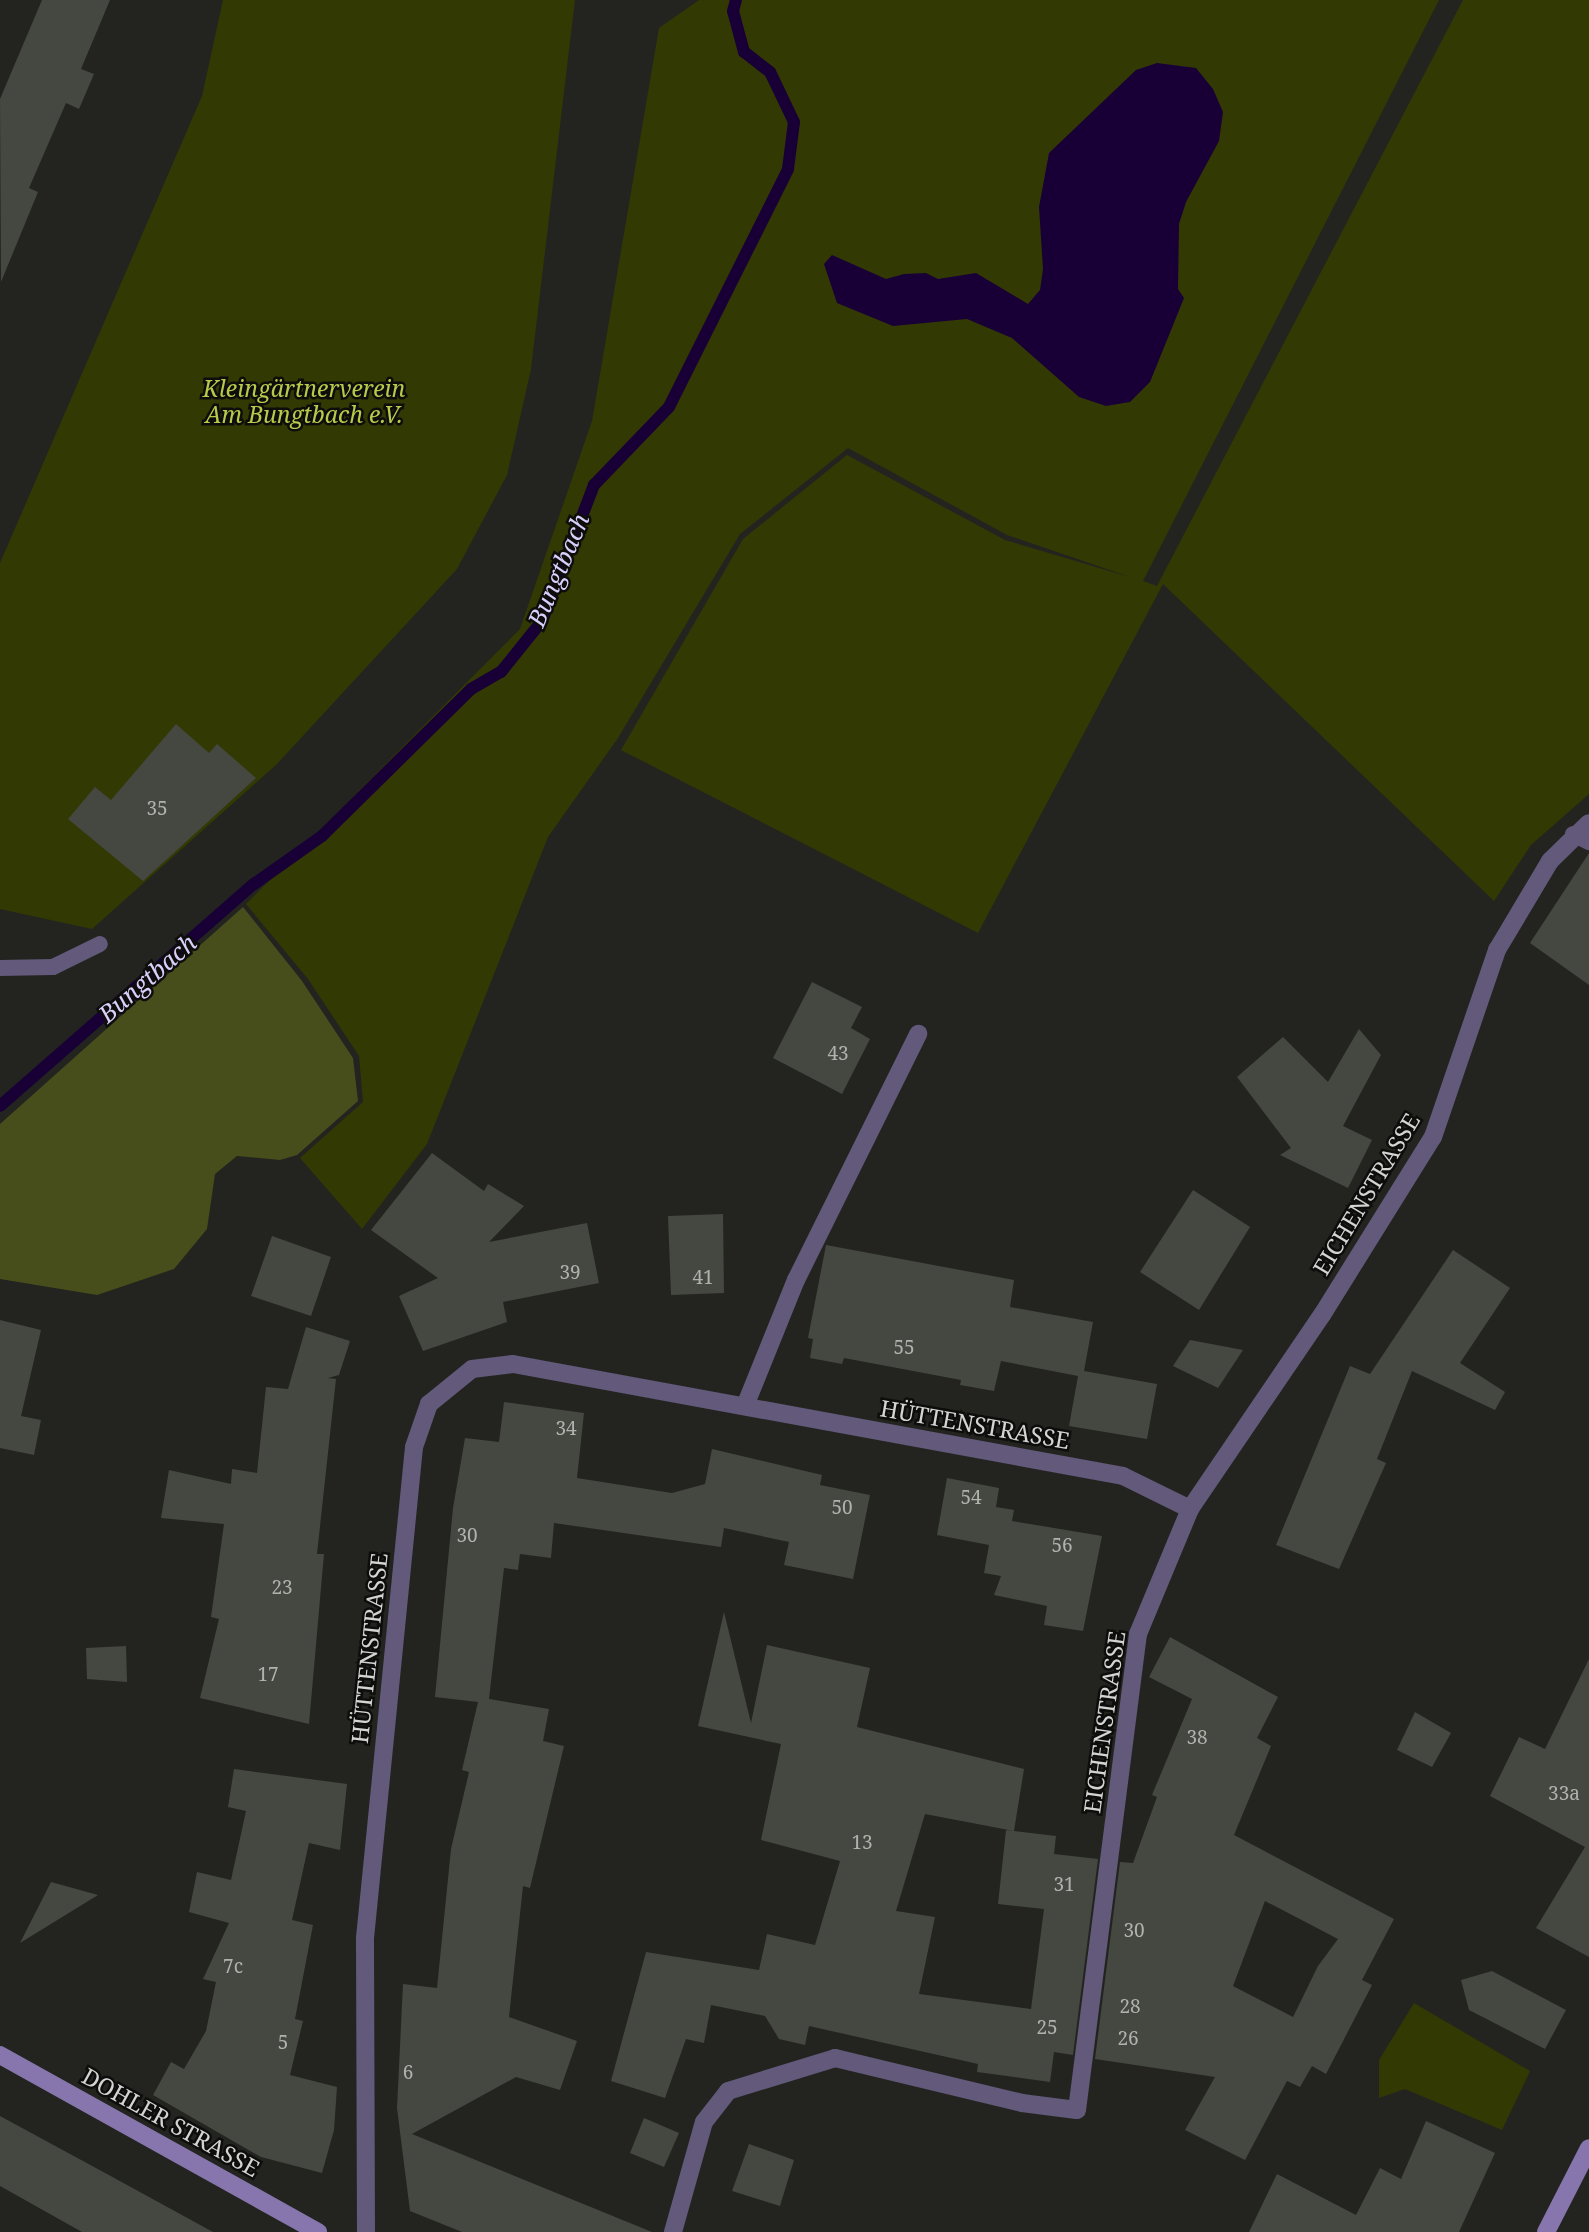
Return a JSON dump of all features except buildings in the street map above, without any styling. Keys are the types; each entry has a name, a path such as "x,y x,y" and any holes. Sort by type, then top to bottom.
{"main road":[{"name":"DOHLER STRASSE","path":"0,2055 318,2232"},
{"path":"1546,2232 1589,2148"}],"street":[{"name":"EICHENSTRASSE","path":"673,2232 704,2122 728,2091 835,2058 1022,2103 1077,2110 1138,1634 1190,1509 1322,1315 1433,1137 1497,950 1550,861 1581,838 1589,823"},
{"path":"745,1406 796,1280 918,1034"},
{"name":"HÜTTENSTRASSE","path":"366,2232 365,1938 414,1447 429,1404 472,1369 513,1364 1123,1476 1190,1509"}],"lane":[{"path":"0,968 53,967 100,944"}],"green space":[{"name":"Kleingärtnerverein Am Bungtbach e.V.","path":"223,0 575,0 531,369 507,475 457,569 276,765 92,929 0,909 0,563 202,96"},
{"path":"699,0 1439,0 1143,581 1157,586 1463,0 1589,0 1589,794 1531,845 1494,901 1163,584 978,933 621,750 743,539 847,455 1005,540 1133,578 1007,535 848,448 740,534 618,738 548,837 427,1144 362,1229 300,1158 363,1102 359,1056 308,979 246,904 520,629 592,421 659,28"},
{"path":"243,907 302,981 353,1058 358,1101 297,1155 280,1160 237,1156 215,1174 207,1229 174,1269 97,1295 0,1279 0,1124"},
{"path":"1414,2003 1530,2071 1502,2130 1405,2089 1379,2098 1379,2060"}],"shaded area":[{"path":"1157,63 1196,68 1213,89 1223,112 1219,141 1186,202 1179,224 1178,289 1184,298 1150,382 1130,402 1106,406 1079,397 1012,338 967,319 893,326 837,303 824,264 832,255 886,279 904,274 926,273 938,279 976,273 1028,304 1040,290 1043,269 1039,207 1049,153 1136,70"}],"waterway":[{"name":"Bungtbach","path":"0,1106 254,884 322,836 471,689 501,672 542,621 594,485 669,407 788,169 794,122 770,72 744,52 733,11 736,0"}]}
